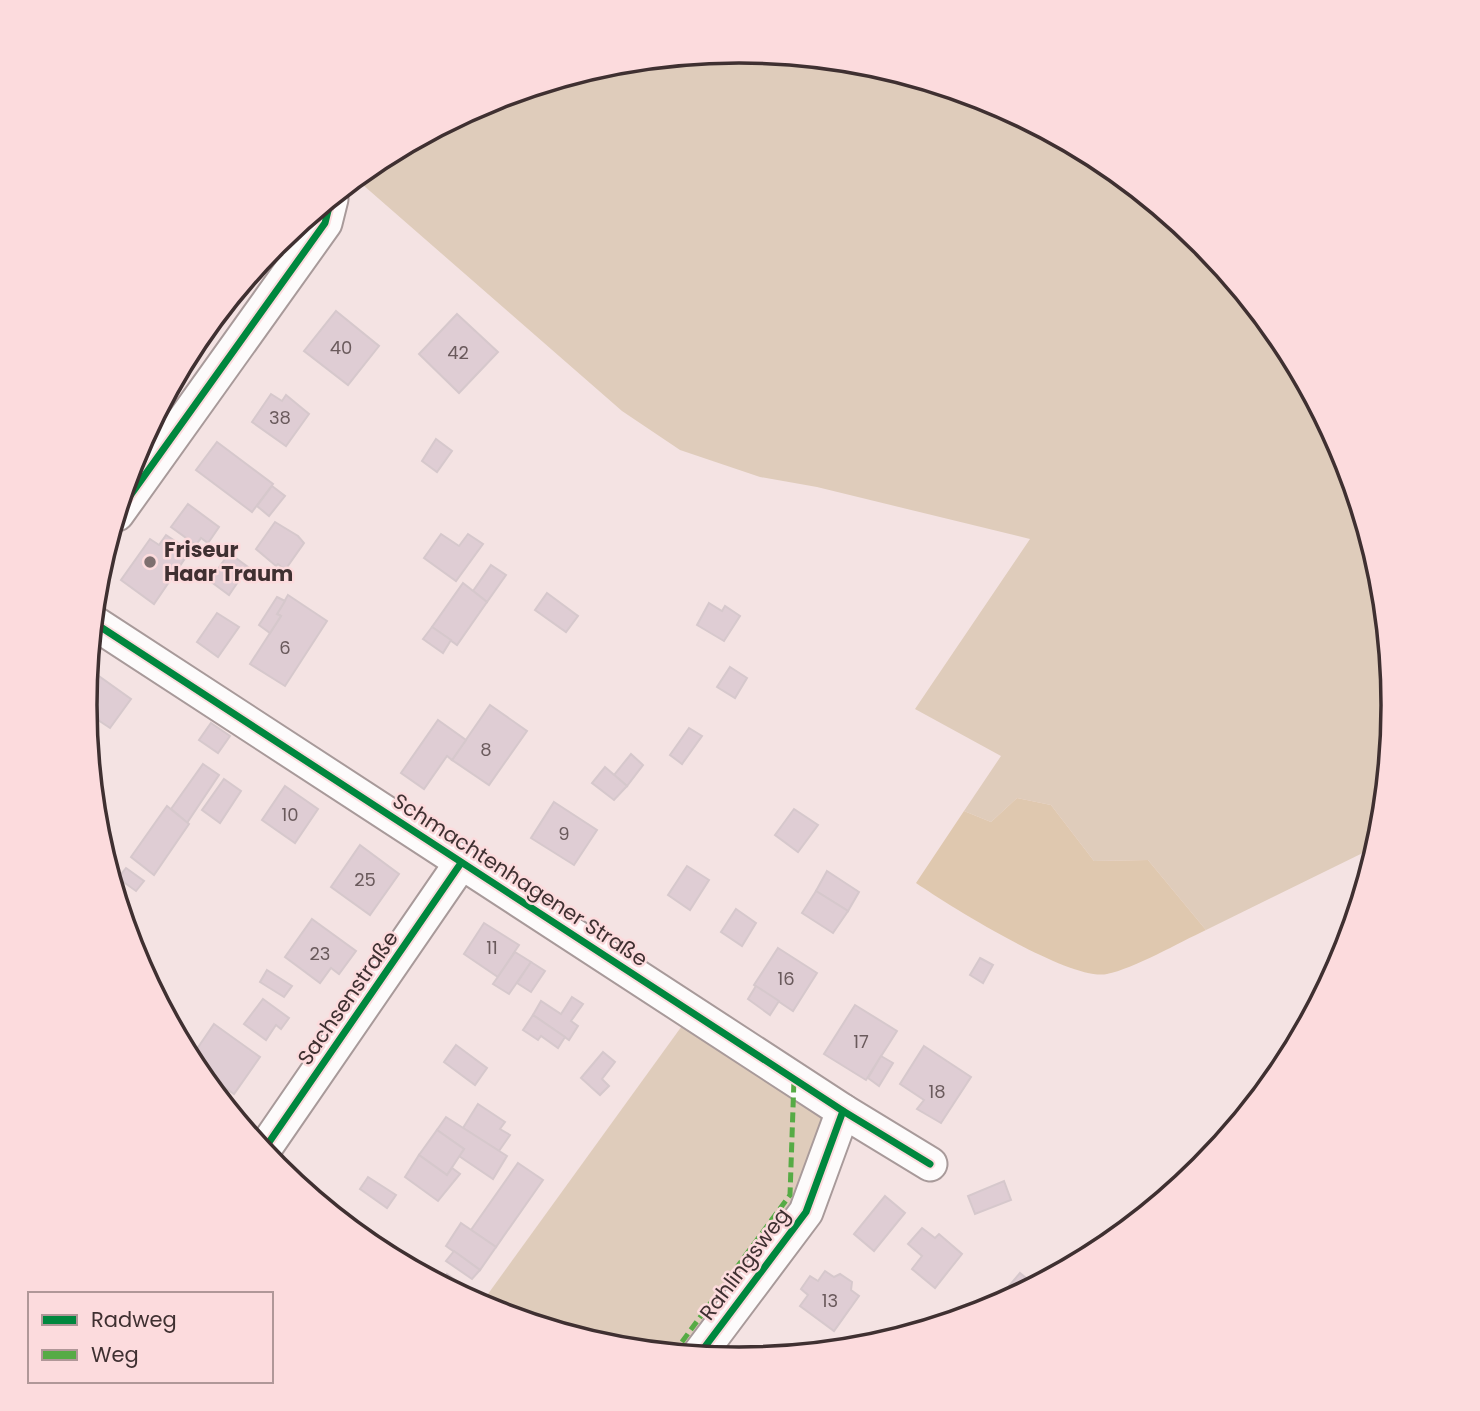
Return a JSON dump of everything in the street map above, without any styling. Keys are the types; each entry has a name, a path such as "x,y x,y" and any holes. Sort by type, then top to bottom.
{"street":[{"path":"136,487 324,223 327,214"},
{"name":"Schmachtenhagener Straße","path":"102,628 843,1111 929,1164"},
{"name":"Sachsenstraße","path":"270,1142 461,863"},
{"name":"Rahlingsweg","path":"705,1347 806,1212 843,1111"}],"shaded area":[{"path":"698,64 782,64 865,75 947,97 1024,129 1061,149 1097,171 1164,222 1223,282 1250,314 1296,384 1334,460 1361,539 1377,622 1381,663 1381,748 1377,789 1365,852 1206,930 1148,860 1094,861 1051,805 1017,798 991,822 964,811 1001,756 915,709 1030,539 817,487 760,477 680,450 622,411 363,185 419,149 456,129 533,97 615,75"},
{"path":"1017,798 1051,805 1094,861 1148,860 1206,930 1130,967 1107,974 1090,973 1039,955 1010,940 916,883 964,811 991,822"},
{"path":"692,1012 843,1111 806,1212 705,1347 615,1336 533,1314 487,1296"}],"building":[{"path":"336,311 379,346 348,385 304,351"},
{"path":"457,314 498,352 459,393 419,354"},
{"path":"271,394 282,401 286,395 309,414 286,446 252,422"},
{"path":"436,439 452,451 437,472 422,461"},
{"path":"217,442 273,484 252,512 196,470"},
{"path":"272,486 285,496 269,516 257,506"},
{"path":"188,504 219,527 208,543 201,538 196,545 171,527"},
{"path":"275,522 298,536 304,543 285,570 256,549"},
{"path":"441,534 459,546 468,534 483,544 456,581 424,558"},
{"path":"166,535 190,551 154,604 121,580 150,539 159,545"},
{"path":"229,553 248,567 229,595 210,581"},
{"path":"491,565 506,575 487,602 473,591"},
{"path":"463,583 487,602 457,645 432,627"},
{"path":"547,593 578,616 566,632 535,610"},
{"path":"288,595 327,621 285,686 250,664 281,616 277,614"},
{"path":"277,597 285,601 277,614 281,616 270,633 259,625"},
{"path":"709,603 722,611 725,606 740,616 724,641 697,625"},
{"path":"217,613 239,627 218,657 197,642"},
{"path":"432,627 451,640 443,653 423,639"},
{"path":"730,667 747,678 735,698 717,687"},
{"path":"98,676 131,699 110,728 98,720"},
{"path":"490,705 527,731 489,785 452,760"},
{"path":"438,720 466,740 452,760 447,756 424,789 401,773"},
{"path":"211,723 230,736 218,753 199,740"},
{"path":"689,728 702,736 682,764 670,755"},
{"path":"631,754 643,765 627,786 614,775"},
{"path":"203,764 219,775 187,823 171,809"},
{"path":"605,767 627,786 614,800 592,783"},
{"path":"224,779 241,791 220,823 202,810"},
{"path":"285,786 318,809 295,843 262,820"},
{"path":"554,802 597,830 574,865 531,838"},
{"path":"167,806 189,824 154,875 131,857"},
{"path":"794,809 818,825 798,852 775,835"},
{"path":"360,845 399,874 370,915 331,887"},
{"path":"687,866 709,880 690,910 668,895"},
{"path":"126,868 144,881 136,891 122,881 120,875"},
{"path":"827,871 859,892 848,911 816,891"},
{"path":"816,891 848,911 833,933 802,913"},
{"path":"736,909 756,923 742,946 721,932"},
{"path":"312,919 356,951 339,974 331,968 320,983 285,957"},
{"path":"484,923 519,945 498,977 464,954"},
{"path":"778,948 817,973 793,1011 754,985"},
{"path":"515,952 531,962 509,994 493,984"},
{"path":"980,958 993,965 983,983 970,975"},
{"path":"531,962 545,971 531,992 517,983"},
{"path":"267,970 292,986 284,997 260,982"},
{"path":"756,986 779,1001 770,1015 748,999"},
{"path":"572,997 583,1004 571,1021 578,1026 569,1040 533,1015 541,1001 561,1014"},
{"path":"263,999 289,1018 281,1029 276,1025 266,1040 244,1024"},
{"path":"855,1005 897,1031 866,1080 824,1054"},
{"path":"533,1015 565,1037 558,1048 541,1036 538,1040 523,1030"},
{"path":"214,1024 260,1057 234,1094 222,1086 197,1048"},
{"path":"456,1045 487,1068 475,1085 444,1062"},
{"path":"924,1046 971,1077 941,1123 917,1109 924,1100 900,1084"},
{"path":"603,1052 615,1062 602,1079 609,1086 600,1095 581,1078"},
{"path":"881,1056 893,1063 879,1086 868,1078"},
{"path":"478,1104 505,1122 500,1129 510,1135 499,1151 463,1128"},
{"path":"446,1117 507,1156 493,1179 459,1156 464,1149 437,1130"},
{"path":"437,1130 464,1149 447,1175 419,1155"},
{"path":"419,1155 447,1175 452,1168 460,1174 438,1201 405,1177"},
{"path":"518,1163 543,1180 496,1247 471,1230"},
{"path":"368,1177 396,1195 387,1208 360,1189"},
{"path":"1004,1181 1011,1200 975,1214 968,1196"},
{"path":"885,1196 905,1213 874,1251 854,1234"},
{"path":"461,1223 496,1247 480,1270 446,1246"},
{"path":"922,1228 935,1238 939,1234 962,1254 935,1288 912,1269 922,1256 908,1244"},
{"path":"454,1251 480,1270 472,1279 446,1261"},
{"path":"825,1271 834,1277 840,1274 852,1282 851,1290 859,1296 834,1331 800,1306 808,1295 801,1289 810,1276 818,1281"},
{"path":"1020,1273 1028,1280 1024,1282 1005,1290"}],"marked path":[{"path":"679,1345 790,1195 794,1079"}],"cycle path":[{"path":"136,487 325,223 328,213"},
{"path":"102,628 843,1111 930,1164"},
{"path":"269,1142 461,863"},
{"path":"705,1347 806,1212 843,1111"}],"place":[{"name":"Friseur Haar Traum","path":"150,562"}]}
